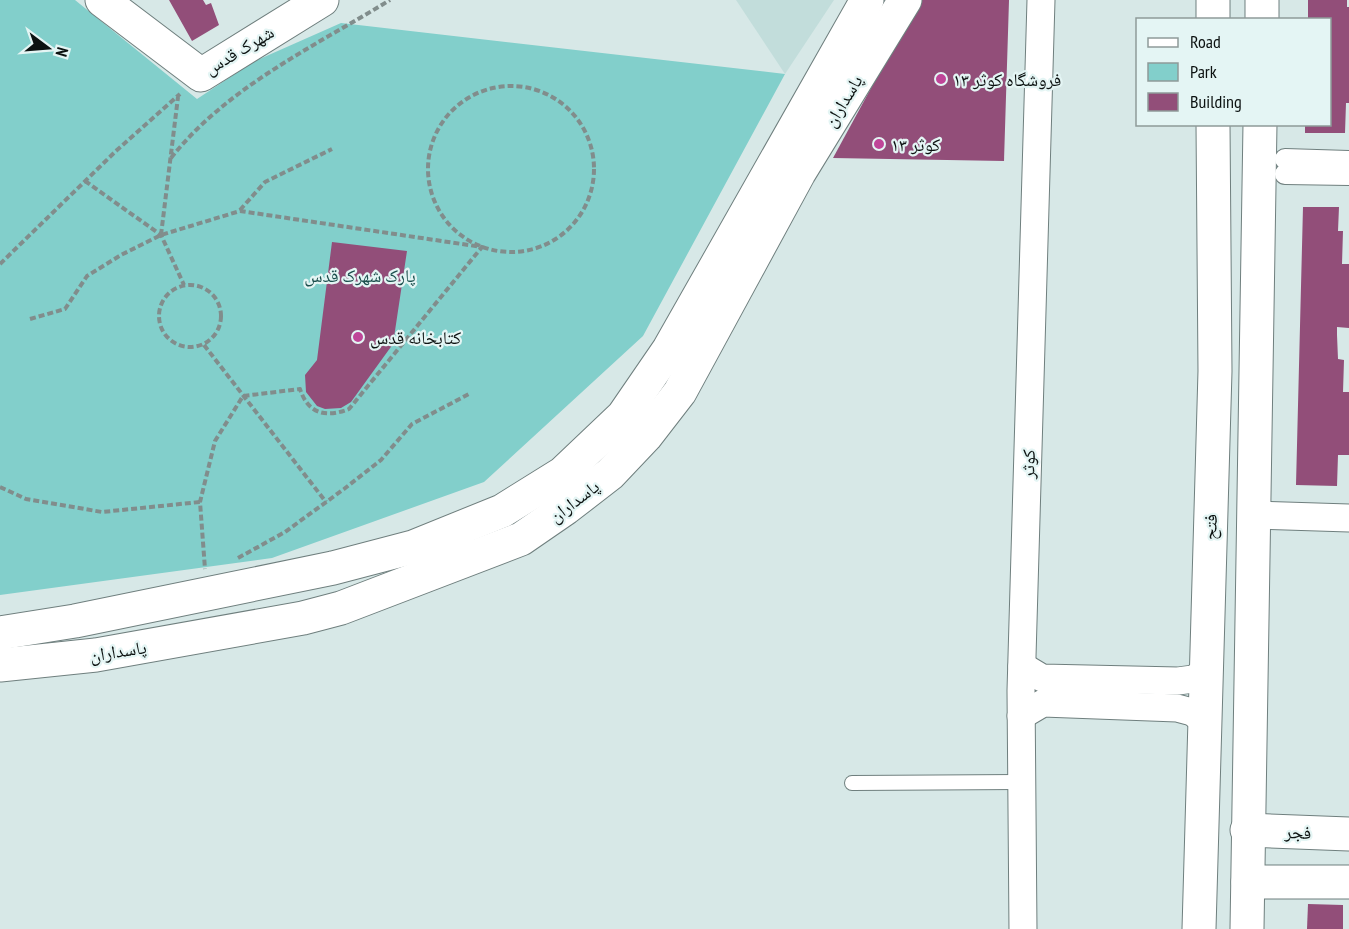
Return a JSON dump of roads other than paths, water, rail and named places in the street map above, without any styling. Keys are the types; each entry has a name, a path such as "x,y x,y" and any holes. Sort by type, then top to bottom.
{"main road":[{"name":"شهرک قدس","path":"102,0 189,86 321,0"},
{"name":"پاسداران","path":"0,633 75,621 333,568 413,547 502,511 563,473 623,416 669,349 867,0"},
{"name":"پاسداران","path":"0,665 96,655 341,608 521,539 610,474 646,436 680,392 799,173 905,0"},
{"path":"1213,0 1213,18"},
{"path":"1262,0 1262,18"},
{"name":"فتح","path":"1199,929 1215,371 1214,126"},
{"path":"1247,929 1260,126"},
{"path":"333,568 327,581 328,597 332,604 341,608"},
{"path":"264,581 278,586 284,593 285,608 280,617 271,623"},
{"name":"فجر","path":"1247,830 1349,834"},
{"path":"1248,882 1349,882"}],"street":[{"name":"کوثر","path":"1023,929 1021,716 1041,0"},
{"path":"1285,166 1346,168"},
{"path":"1252,515 1349,518"},
{"path":"1022,666 1042,678 1178,681 1193,679 1206,672"},
{"path":"1021,716 1043,703 1177,708 1192,712 1204,721"}],"lane":[{"path":"852,783 1022,782"}],"place":[{"name":"فروشگاه کوثر ۱۳","path":"941,79"},
{"name":"کوثر ۱۳","path":"879,144"},
{"name":"کتابخانه قدس","path":"358,337"}],"park label":[{"name":"پارک شهرک قدس","path":"360,275"}]}
